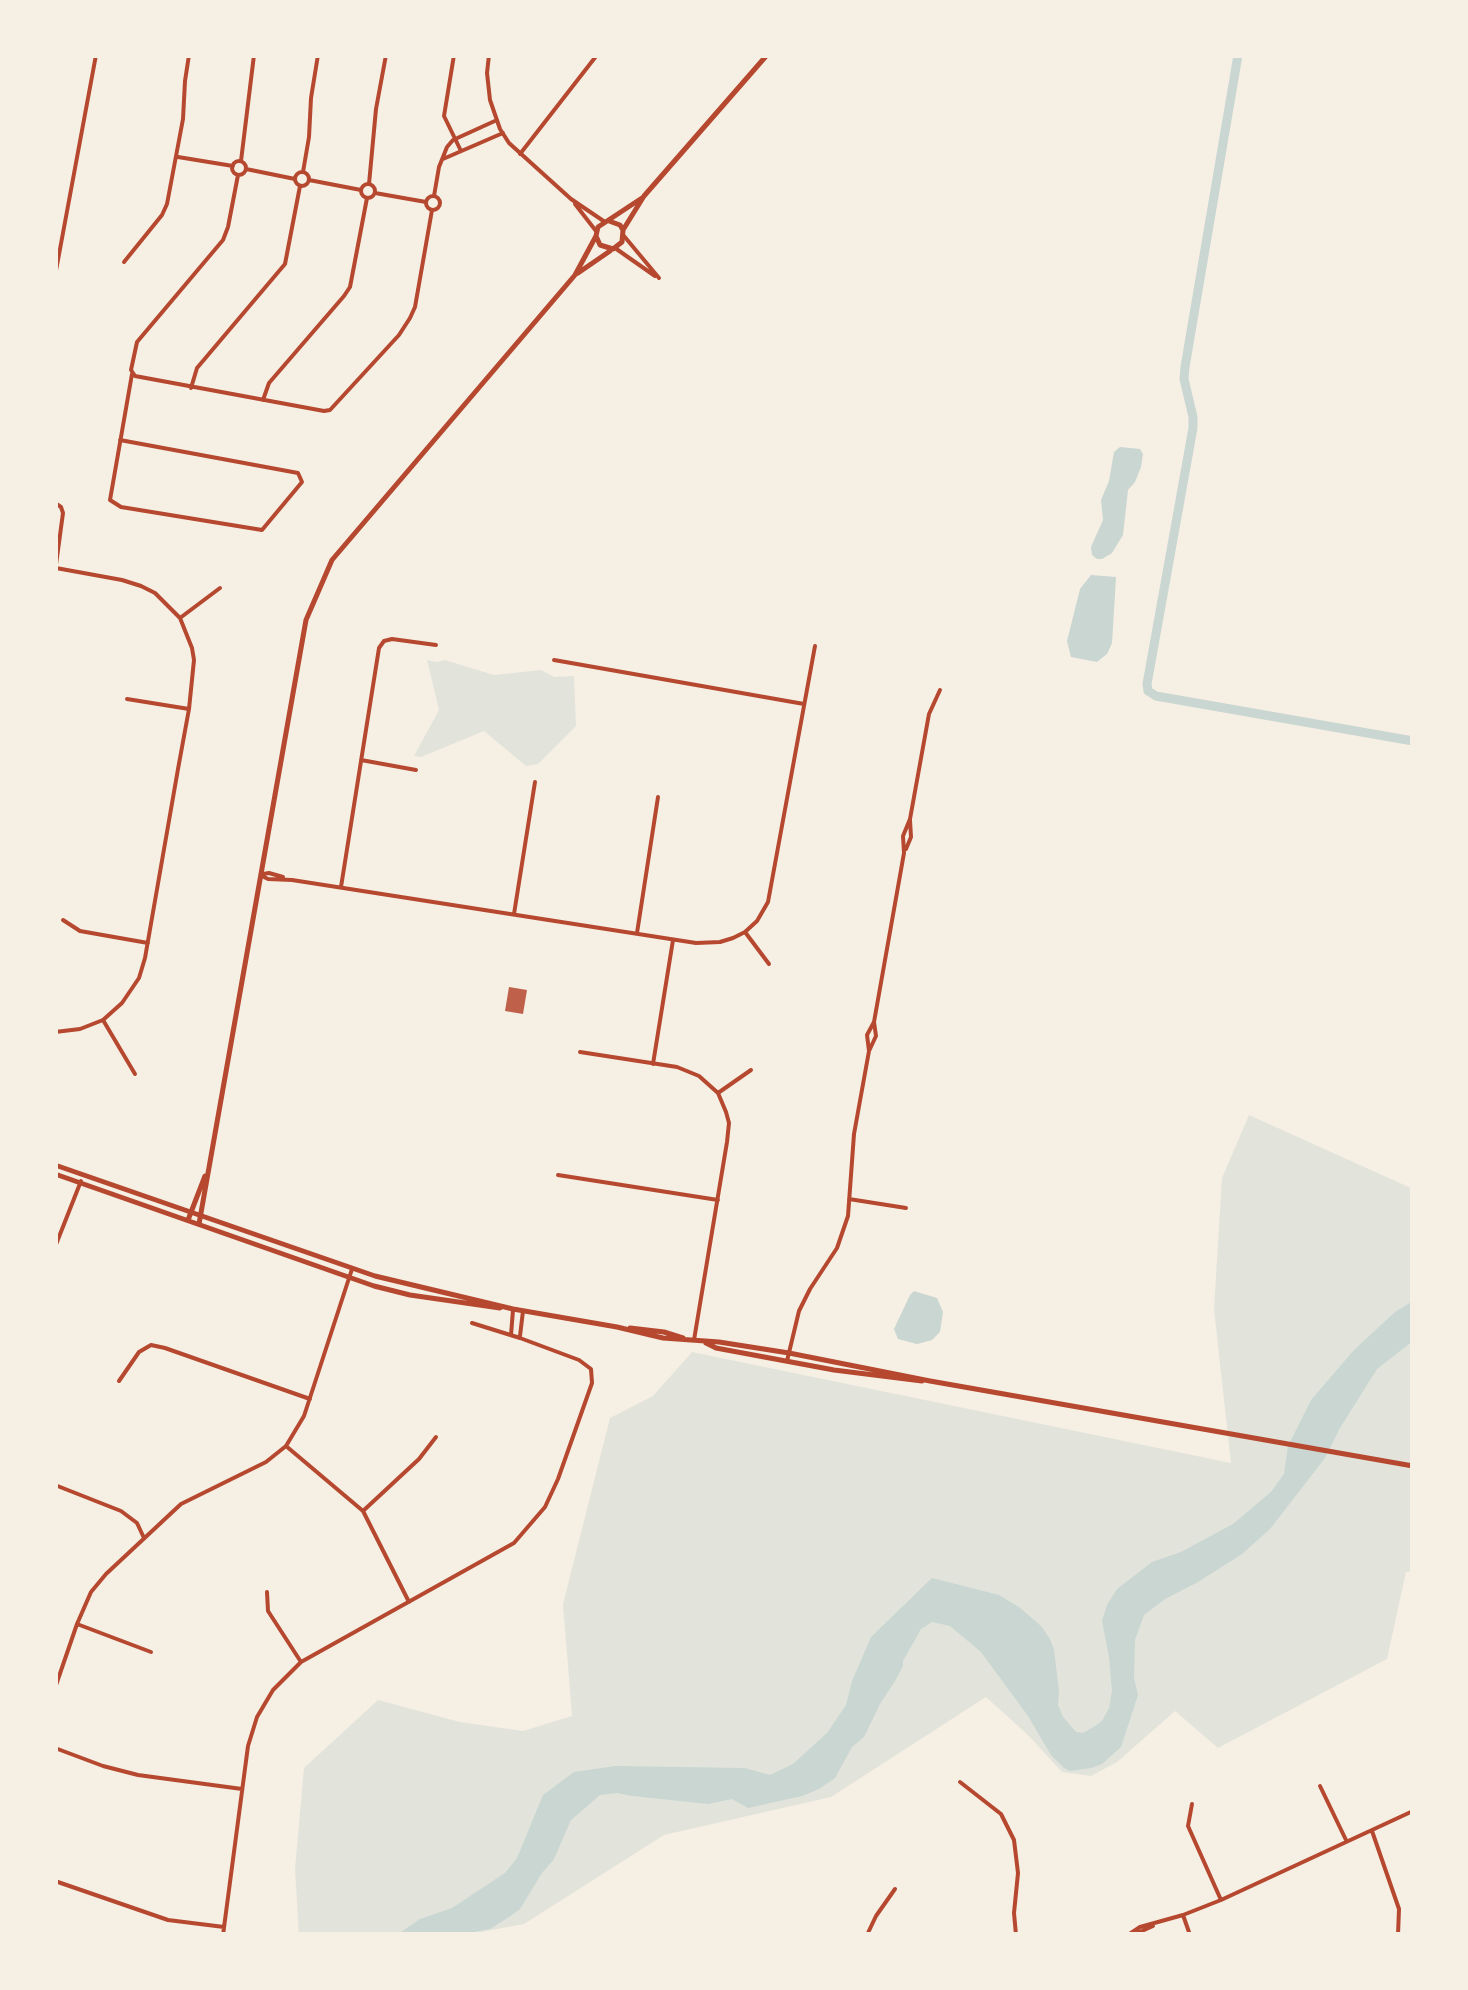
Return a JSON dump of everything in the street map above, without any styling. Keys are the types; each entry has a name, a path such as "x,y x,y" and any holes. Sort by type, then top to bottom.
{"main road":[{"path":"200,1224 306,620 332,560 576,275 622,242 644,196 767,55"},
{"path":"576,275 596,234 607,221 644,196"},
{"path":"607,221 615,222 624,233"},
{"path":"596,234 600,245 614,248"},
{"path":"55,1165 425,1293 664,1332 691,1340 789,1353 1413,1466"},
{"path":"188,1220 208,1168"},
{"path":"55,1174 349,1278 410,1295 425,1293"},
{"path":"130,1200 133,1191"},
{"path":"288,1255 291,1247"},
{"path":"410,1295 412,1287"},
{"path":"705,1342 716,1348 787,1362 876,1377 930,1381"}],"street":[{"path":"55,276 96,55"},
{"path":"124,262 166,207 183,119 189,55"},
{"path":"233,166 238,175 244,174 246,169 241,161 254,55"},
{"path":"303,172 318,55"},
{"path":"368,184 386,55"},
{"path":"454,55 444,116 461,151"},
{"path":"490,55 490,100 503,133 520,154 571,199 607,221"},
{"path":"520,154 597,55"},
{"path":"434,196 447,147 497,120"},
{"path":"442,160 503,133"},
{"path":"176,156 233,166"},
{"path":"233,166 241,161"},
{"path":"246,169 295,178"},
{"path":"295,178 303,172"},
{"path":"303,172 309,180"},
{"path":"120,440 298,473 302,482 262,530 121,507 110,500 132,362 137,342 223,240 238,175"},
{"path":"295,178 300,186"},
{"path":"300,186 309,180"},
{"path":"309,180 360,190"},
{"path":"360,190 368,184 375,192"},
{"path":"191,388 197,368 285,264 300,186"},
{"path":"360,190 367,198"},
{"path":"263,400 269,383 350,287 367,198 375,192 426,202"},
{"path":"426,202 434,196"},
{"path":"432,210 440,203 434,196"},
{"path":"571,199 596,234"},
{"path":"426,202 432,210"},
{"path":"132,374 324,411 336,406 410,318 432,210"},
{"path":"614,248 659,278 624,233"},
{"path":"55,503 63,513 55,570 141,586 165,601 180,618 194,660 148,943 138,978 122,1003 103,1020 80,1029 55,1032"},
{"path":"180,618 220,588"},
{"path":"340,887 377,653 388,640 436,645"},
{"path":"260,875 269,873 292,880 706,944 745,932 768,902 815,646"},
{"path":"554,660 804,704"},
{"path":"787,1362 799,1312 844,1232 854,1134 869,1051 867,1035 874,1022 904,853 902,836 910,818 929,714 940,690"},
{"path":"127,699 189,709"},
{"path":"361,760 416,770"},
{"path":"514,914 536,782"},
{"path":"55,789 55,814"},
{"path":"637,933 658,797"},
{"path":"64,920 80,931 148,943"},
{"path":"745,932 769,964"},
{"path":"653,1064 674,939"},
{"path":"103,1020 135,1074"},
{"path":"580,1052 677,1067 698,1076 718,1093 728,1123 718,1200 691,1340"},
{"path":"718,1093 751,1070"},
{"path":"55,1247 83,1174"},
{"path":"558,1175 718,1200"},
{"path":"850,1199 906,1208"},
{"path":"55,1688 77,1624 92,1592 106,1574 181,1504 266,1462 286,1446 304,1416 352,1268"},
{"path":"511,1335 513,1309"},
{"path":"520,1338 523,1311"},
{"path":"223,1935 248,1746 257,1717 273,1690 301,1662 514,1543 536,1520 558,1479 591,1386 592,1373 584,1362 472,1324"},
{"path":"118,1381 139,1352 152,1346 310,1399"},
{"path":"362,1511 419,1460 436,1437"},
{"path":"286,1446 362,1511 409,1602"},
{"path":"55,1485 121,1511 137,1522 144,1538"},
{"path":"266,1592 268,1611 301,1662"},
{"path":"77,1624 151,1652"},
{"path":"55,1748 138,1774 242,1789"},
{"path":"960,1782 1000,1814 1014,1840 1018,1872 1016,1935"},
{"path":"1320,1786 1347,1842"},
{"path":"1192,1804 1188,1826 1220,1900"},
{"path":"1131,1935 1140,1928 1220,1900 1413,1811"},
{"path":"1372,1830 1399,1909 1398,1935"},
{"path":"55,1881 168,1920 224,1927"},
{"path":"867,1935 895,1889"},
{"path":"1183,1915 1190,1935"}],"shaded area":[{"path":"1120,447 1140,449 1141,467 1128,490 1123,535 1112,553 1097,559 1091,547 1103,520 1101,500 1114,452"},
{"path":"1091,575 1116,577 1112,643 1097,662 1071,657 1067,641 1080,589"},
{"path":"427,660 445,660 494,675 541,670 554,677 574,676 576,726 538,764 526,766 484,731 421,757 414,756 439,710"},
{"path":"1249,1115 1413,1189 1413,1571 1406,1572 1387,1659 1218,1748 1175,1711 1117,1762 1091,1776 1062,1772 986,1697 831,1797 664,1835 524,1924 465,1935 299,1935 295,1869 304,1768 378,1700 460,1722 523,1731 572,1716 563,1604 610,1418 653,1396 692,1352 1231,1463 1214,1309 1222,1178"},
{"path":"914,1291 937,1298 943,1312 940,1332 932,1340 917,1344 898,1339 894,1329"},
{"path":"1413,1301 1413,1341 1377,1369 1325,1458 1270,1529 1242,1554 1144,1615 1135,1640 1134,1678 1138,1695 1121,1747 1102,1764 1070,1771 1064,1768 1051,1755 981,1652 950,1626 932,1622 921,1629 864,1737 852,1747 835,1778 819,1789 748,1808 732,1799 708,1804 617,1793 600,1795 571,1820 554,1859 520,1909 509,1917 490,1929 474,1932 397,1935 420,1919 452,1908 505,1873 517,1858 543,1795 574,1772 615,1766 745,1768 770,1775 793,1764 827,1733 846,1705 871,1637 932,1578 999,1595 1041,1626 1054,1650 1058,1705 1063,1717 1076,1732 1083,1733 1095,1726 1109,1708 1112,1691 1102,1621 1117,1589 1152,1562 1181,1552 1233,1524 1271,1492 1284,1474 1288,1446 1311,1400 1354,1350 1395,1312"}],"building":[{"path":"509,987 527,990 523,1014 505,1011"}],"waterway":[{"path":"1238,55 1185,367 1193,428 1148,691 1156,696 1413,741"}]}
